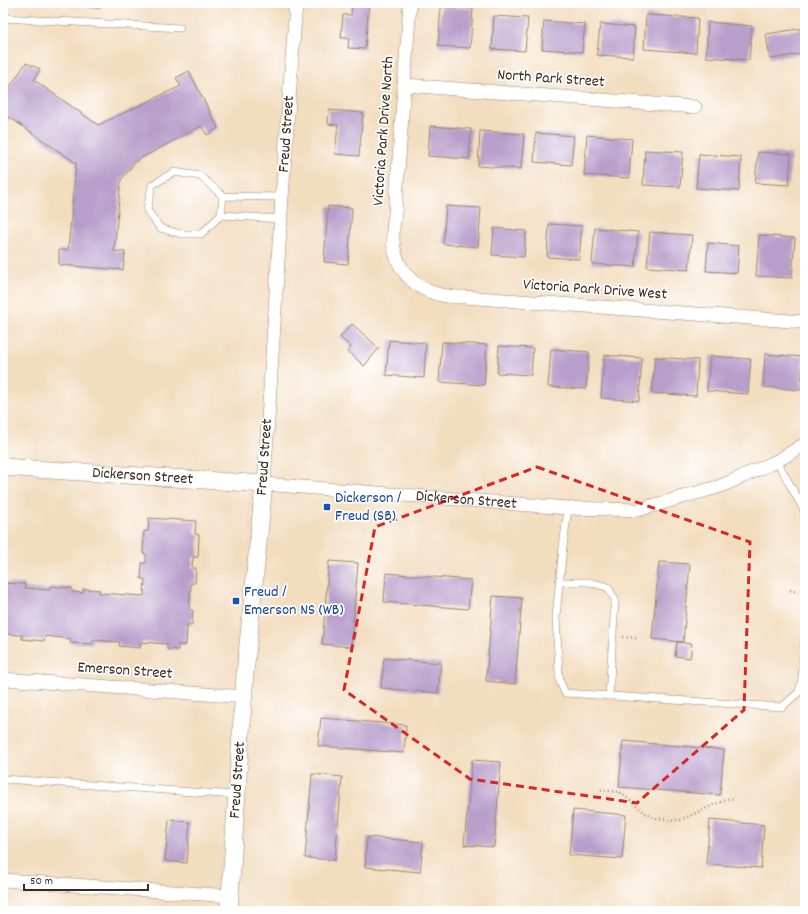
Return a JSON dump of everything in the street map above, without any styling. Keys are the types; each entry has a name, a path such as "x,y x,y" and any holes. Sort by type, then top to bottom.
{"street":[{"name":"Freud Street","path":"229,903 245,697 245,674 264,484 280,218 296,3"},
{"name":"Victoria Park Drive North","path":"398,260 393,246 392,229 395,214 410,3"},
{"name":"North Park Street","path":"404,85 695,107"},
{"name":"Victoria Park Drive West","path":"398,260 407,275 423,289 432,293 450,297 805,322"},
{"name":"Dickerson Street","path":"3,467 264,484 568,508 638,510 721,486 777,461 805,444"},
{"name":"Emerson Street","path":"3,679 245,697"},
{"path":"3,880 229,903"}],"lane":[{"path":"3,18 180,28"},
{"path":"223,196 221,215 202,234 181,234 160,228 147,210 152,185 174,172 200,176 223,196 282,197"},
{"path":"221,215 280,218"},
{"path":"777,461 805,512"},
{"path":"568,508 556,617 559,673 562,688 565,693 782,707 798,692 802,678 805,636"},
{"path":"560,582 588,582 608,587 615,600 609,696"},
{"path":"3,779 237,795"}],"path":[{"path":"790,590 798,592"},
{"path":"601,790 620,792 644,812 654,818 680,820 727,799 733,799"}],"highlighted area":[{"path":"537,467 750,542 744,710 637,803 470,779 344,690 375,527"}],"building":[{"path":"57,3 101,3 100,8"},
{"path":"352,3 369,3 365,49 348,48 349,38 341,38 343,15 351,15"},
{"path":"441,7 473,9 470,48 438,46"},
{"path":"646,15 698,18 696,53 644,49"},
{"path":"494,16 528,18 525,51 492,49"},
{"path":"544,21 585,24 582,52 542,49"},
{"path":"708,22 752,26 749,60 706,57"},
{"path":"600,24 635,27 633,57 597,55"},
{"path":"805,28 805,53 770,59 766,34"},
{"path":"26,63 40,69 34,80 98,125 181,86 176,78 189,71 218,128 207,135 201,126 136,161 121,180 114,251 125,252 123,270 59,265 59,250 68,250 76,163 9,117 4,126 3,125 3,97"},
{"path":"329,110 363,113 359,156 335,154 338,125 328,124"},
{"path":"430,126 471,129 469,159 428,156"},
{"path":"480,131 524,134 521,169 478,166"},
{"path":"536,133 574,136 571,165 534,162"},
{"path":"587,135 632,139 629,178 584,175"},
{"path":"645,150 683,152 680,187 643,185"},
{"path":"758,152 791,154 789,185 755,183"},
{"path":"699,154 741,157 739,191 696,188"},
{"path":"328,206 352,208 348,264 324,262"},
{"path":"446,206 481,208 478,247 443,244"},
{"path":"549,224 582,226 579,259 547,257"},
{"path":"494,228 526,231 524,257 492,255"},
{"path":"595,228 638,232 635,267 592,264"},
{"path":"650,232 692,235 689,270 647,267"},
{"path":"759,235 795,238 792,278 756,276"},
{"path":"708,243 739,246 737,273 706,271"},
{"path":"352,324 379,348 364,366 348,351 351,347 340,337"},
{"path":"389,340 426,343 424,378 386,375"},
{"path":"442,342 487,345 484,385 439,382"},
{"path":"499,346 533,348 531,375 497,373"},
{"path":"551,349 589,352 586,389 548,387"},
{"path":"765,354 803,357 801,390 763,387"},
{"path":"604,355 642,358 639,401 601,398"},
{"path":"710,356 751,359 748,394 707,391"},
{"path":"655,357 698,360 696,396 652,393"},
{"path":"149,518 196,521 195,534 199,535 198,557 193,557 192,568 196,568 195,583 191,583 189,610 193,610 192,625 187,625 186,645 178,645 178,650 167,649 167,644 141,642 140,648 119,646 120,642 93,640 92,644 70,643 71,639 45,636 44,641 22,639 22,635 3,634 3,583 25,584 25,588 50,590 50,586 72,588 72,592 83,593 83,589 100,590 99,593 144,596 145,579 141,579 142,563 146,563 146,554 143,553 144,531 148,531"},
{"path":"329,561 358,563 351,647 322,644"},
{"path":"659,562 690,564 683,642 652,639"},
{"path":"386,573 471,580 468,609 384,602"},
{"path":"493,596 522,598 515,684 486,681"},
{"path":"677,642 692,644 690,658 675,656"},
{"path":"384,658 441,663 438,693 381,688"},
{"path":"321,718 406,725 404,753 318,746"},
{"path":"623,741 724,750 720,795 619,787"},
{"path":"472,760 501,762 494,847 464,845"},
{"path":"312,774 342,777 335,860 305,858"},
{"path":"573,810 626,815 622,859 569,855"},
{"path":"169,820 190,822 187,863 165,861"},
{"path":"710,820 764,825 761,868 706,864"},
{"path":"367,837 423,842 420,872 365,867"}],"place":[{"name":"Dickerson / Freud (SB)","path":"327,507"},
{"name":"Freud / Emerson NS (WB)","path":"236,601"}]}
